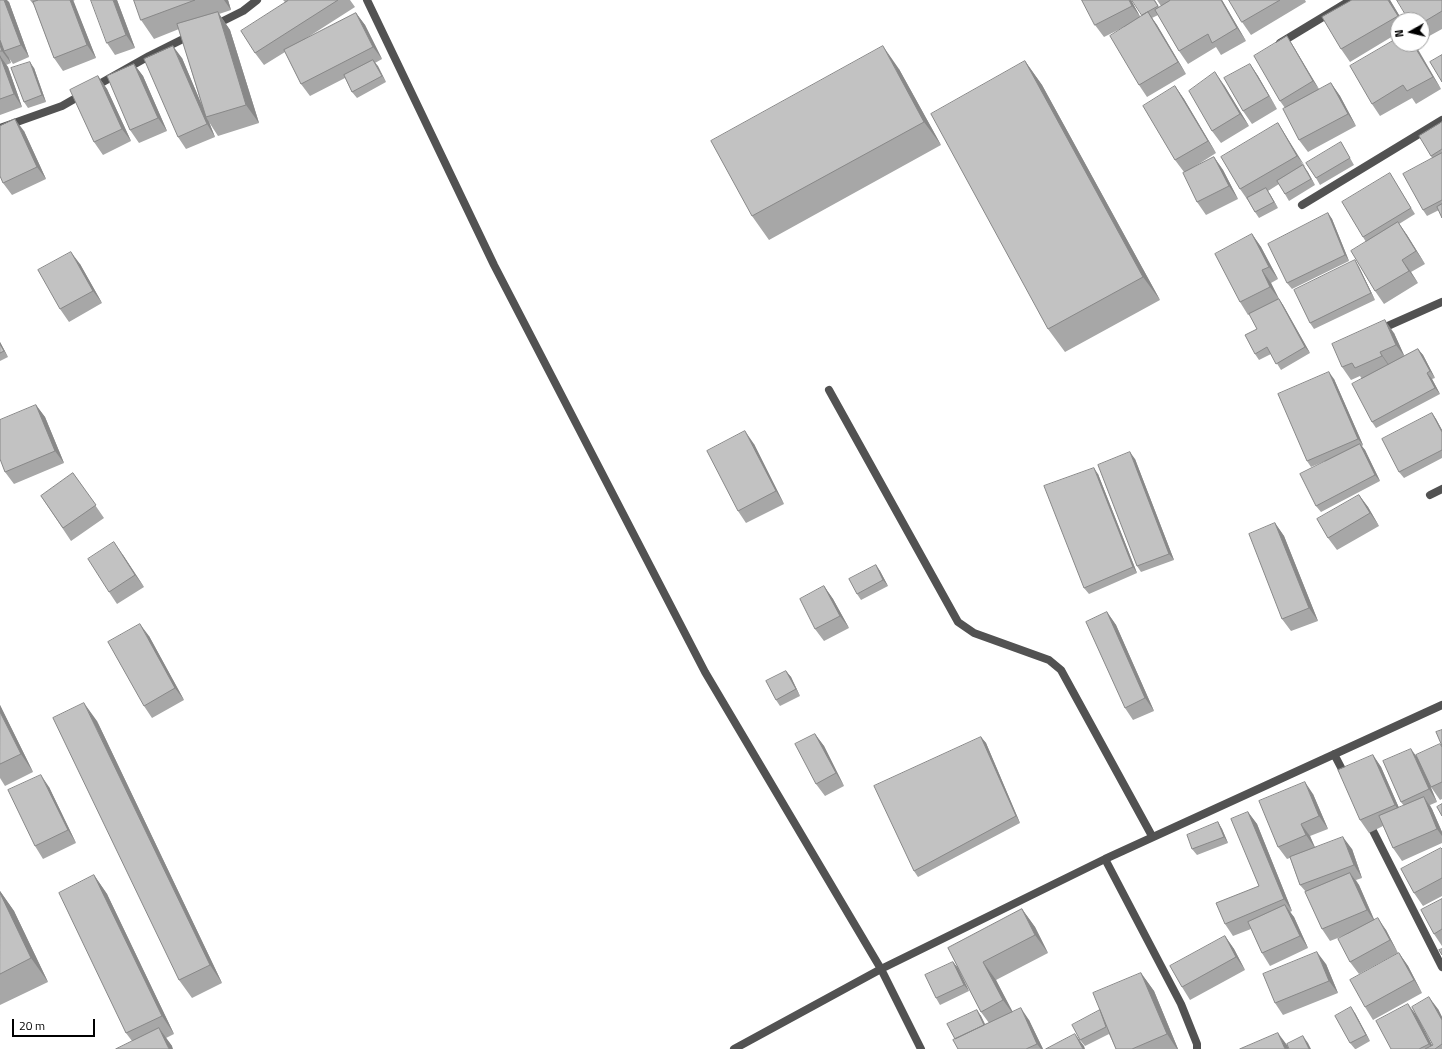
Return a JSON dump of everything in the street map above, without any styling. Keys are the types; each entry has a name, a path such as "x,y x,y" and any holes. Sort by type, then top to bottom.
{"street":[{"path":"0,128 62,106 149,56 243,11 257,0"},
{"path":"367,0 494,265 705,672 881,970 921,1049"},
{"path":"1274,47 1351,0"},
{"path":"1302,205 1442,120"},
{"path":"1372,333 1442,302"},
{"path":"829,390 958,622 974,633 1049,660 1061,670 1152,836"},
{"path":"1430,495 1442,489"},
{"path":"734,1049 881,970 1105,858 1442,705"},
{"path":"1334,754 1348,782"},
{"path":"1363,811 1442,967"},
{"path":"1105,858 1181,1004 1197,1044 1197,1049"}],"building":[{"path":"0,0 4,0 21,45 4,51 0,40"},
{"path":"39,0 70,0 87,45 54,58 33,2"},
{"path":"91,0 113,0 126,35 107,43"},
{"path":"134,0 195,0 141,20"},
{"path":"289,0 338,0 255,53 241,31"},
{"path":"1082,0 1129,0 1132,6 1095,25"},
{"path":"1132,0 1154,0 1158,6 1142,15"},
{"path":"1171,0 1221,0 1237,28 1212,43 1208,34 1179,51 1155,10"},
{"path":"1229,0 1280,0 1242,22"},
{"path":"1352,0 1388,0 1396,12 1390,12 1390,21 1341,49 1322,17"},
{"path":"1397,0 1442,0 1442,11 1430,18 1430,12 1404,12"},
{"path":"218,12 246,105 206,117 177,24"},
{"path":"1148,12 1178,62 1139,85 1110,36"},
{"path":"356,13 373,47 301,84 284,50"},
{"path":"1287,36 1313,81 1280,101 1254,56"},
{"path":"1390,43 1390,52 1418,52 1433,77 1407,91 1403,85 1372,104 1350,66"},
{"path":"173,46 207,124 178,137 144,59"},
{"path":"883,46 924,122 752,216 711,141"},
{"path":"1442,55 1442,82 1430,62"},
{"path":"0,56 14,94 0,99"},
{"path":"373,60 382,76 352,92 344,75"},
{"path":"1025,61 1143,277 1048,329 931,114"},
{"path":"30,62 42,95 24,102 11,68"},
{"path":"134,64 158,118 130,130 107,76"},
{"path":"1250,64 1269,96 1243,111 1224,78"},
{"path":"1215,72 1240,114 1212,131 1189,91"},
{"path":"98,76 122,129 94,142 70,90"},
{"path":"1331,83 1348,114 1299,140 1283,109"},
{"path":"1175,86 1208,141 1175,160 1143,106"},
{"path":"15,119 37,167 3,183 0,176 0,126"},
{"path":"1442,122 1442,149 1431,156 1419,136"},
{"path":"1278,123 1297,156 1240,189 1221,157"},
{"path":"1341,142 1350,158 1316,178 1306,163"},
{"path":"1442,153 1442,200 1423,210 1403,174"},
{"path":"1214,157 1229,186 1197,202 1183,173"},
{"path":"1303,165 1311,179 1285,194 1277,181"},
{"path":"1390,173 1411,208 1363,237 1342,202"},
{"path":"1266,188 1274,202 1255,212 1247,198"},
{"path":"1442,204 1442,218 1437,207"},
{"path":"1328,213 1345,255 1287,283 1268,244"},
{"path":"1398,222 1416,251 1402,260 1409,271 1375,291 1351,251"},
{"path":"1252,234 1269,267 1262,270 1270,287 1240,302 1215,254"},
{"path":"71,252 93,291 60,309 38,270"},
{"path":"1355,260 1371,293 1310,323 1294,290"},
{"path":"1279,299 1305,347 1276,364 1267,347 1255,354 1245,335 1257,329 1249,314"},
{"path":"1385,320 1396,345 1380,352 1382,356 1355,368 1352,363 1342,367 1332,344"},
{"path":"0,344 4,351 0,353"},
{"path":"1418,349 1430,371 1427,373 1435,388 1372,422 1352,384"},
{"path":"1329,372 1358,439 1307,461 1278,394"},
{"path":"36,405 55,451 5,472 0,459 0,420"},
{"path":"1432,413 1442,432 1442,450 1399,472 1382,439"},
{"path":"745,431 776,491 738,511 707,451"},
{"path":"1360,444 1375,475 1316,506 1300,474"},
{"path":"1130,452 1169,554 1137,566 1098,465"},
{"path":"1094,468 1133,567 1084,588 1044,486"},
{"path":"73,473 96,505 63,528 41,496"},
{"path":"1359,495 1370,513 1328,538 1317,519"},
{"path":"1275,523 1309,608 1282,619 1249,534"},
{"path":"114,542 135,575 109,592 88,559"},
{"path":"876,565 883,580 857,594 849,579"},
{"path":"824,586 840,616 815,629 800,599"},
{"path":"1107,612 1145,698 1125,708 1086,622"},
{"path":"140,624 175,688 144,706 108,642"},
{"path":"786,671 796,689 776,700 766,681"},
{"path":"84,703 210,965 179,980 53,718"},
{"path":"0,712 21,754 0,764"},
{"path":"1442,730 1442,746 1436,732"},
{"path":"815,734 836,773 816,784 795,744"},
{"path":"981,737 1016,816 914,871 874,786"},
{"path":"1440,744 1442,747 1442,782 1431,787 1416,755"},
{"path":"1411,749 1429,789 1401,802 1383,761"},
{"path":"1373,755 1395,805 1360,820 1338,770"},
{"path":"41,775 68,830 35,846 8,790"},
{"path":"1305,782 1319,816 1301,824 1306,835 1278,847 1259,801"},
{"path":"1424,797 1437,829 1393,848 1379,816"},
{"path":"1442,804 1442,816 1437,807"},
{"path":"1248,812 1284,899 1225,924 1216,903 1259,886 1231,819"},
{"path":"1218,822 1224,837 1192,849 1187,835"},
{"path":"1343,837 1354,865 1300,885 1290,857"},
{"path":"1441,848 1442,878 1414,893 1401,869"},
{"path":"1350,873 1367,910 1322,929 1305,892"},
{"path":"94,875 162,1016 126,1033 59,893"},
{"path":"0,893 31,958 0,974"},
{"path":"1442,899 1442,929 1434,934 1421,910"},
{"path":"1285,905 1300,936 1262,953 1248,922"},
{"path":"1022,909 1035,935 983,962 1003,1000 981,1012 948,948"},
{"path":"1378,918 1390,940 1350,962 1338,939"},
{"path":"1225,936 1236,957 1182,987 1170,966"},
{"path":"1317,952 1329,981 1275,1003 1263,974"},
{"path":"1399,953 1414,980 1365,1007 1350,980"},
{"path":"953,962 964,985 936,998 925,975"},
{"path":"1141,973 1167,1034 1132,1049 1116,1049 1093,993"},
{"path":"1429,997 1442,1020 1442,1044 1435,1049 1425,1049 1433,1045 1412,1007"},
{"path":"1408,1004 1429,1044 1419,1049 1391,1049 1376,1021"},
{"path":"1351,1007 1366,1035 1350,1043 1335,1016"},
{"path":"1021,1008 1037,1044 1026,1049 958,1049 953,1040"},
{"path":"977,1010 984,1025 955,1039 947,1024"},
{"path":"1100,1010 1106,1027 1080,1040 1072,1025"},
{"path":"159,1028 169,1049 116,1049"},
{"path":"1278,1033 1285,1049 1240,1049"},
{"path":"1075,1034 1083,1049 1046,1049"},
{"path":"1303,1036 1309,1049 1289,1049 1287,1044"}]}
